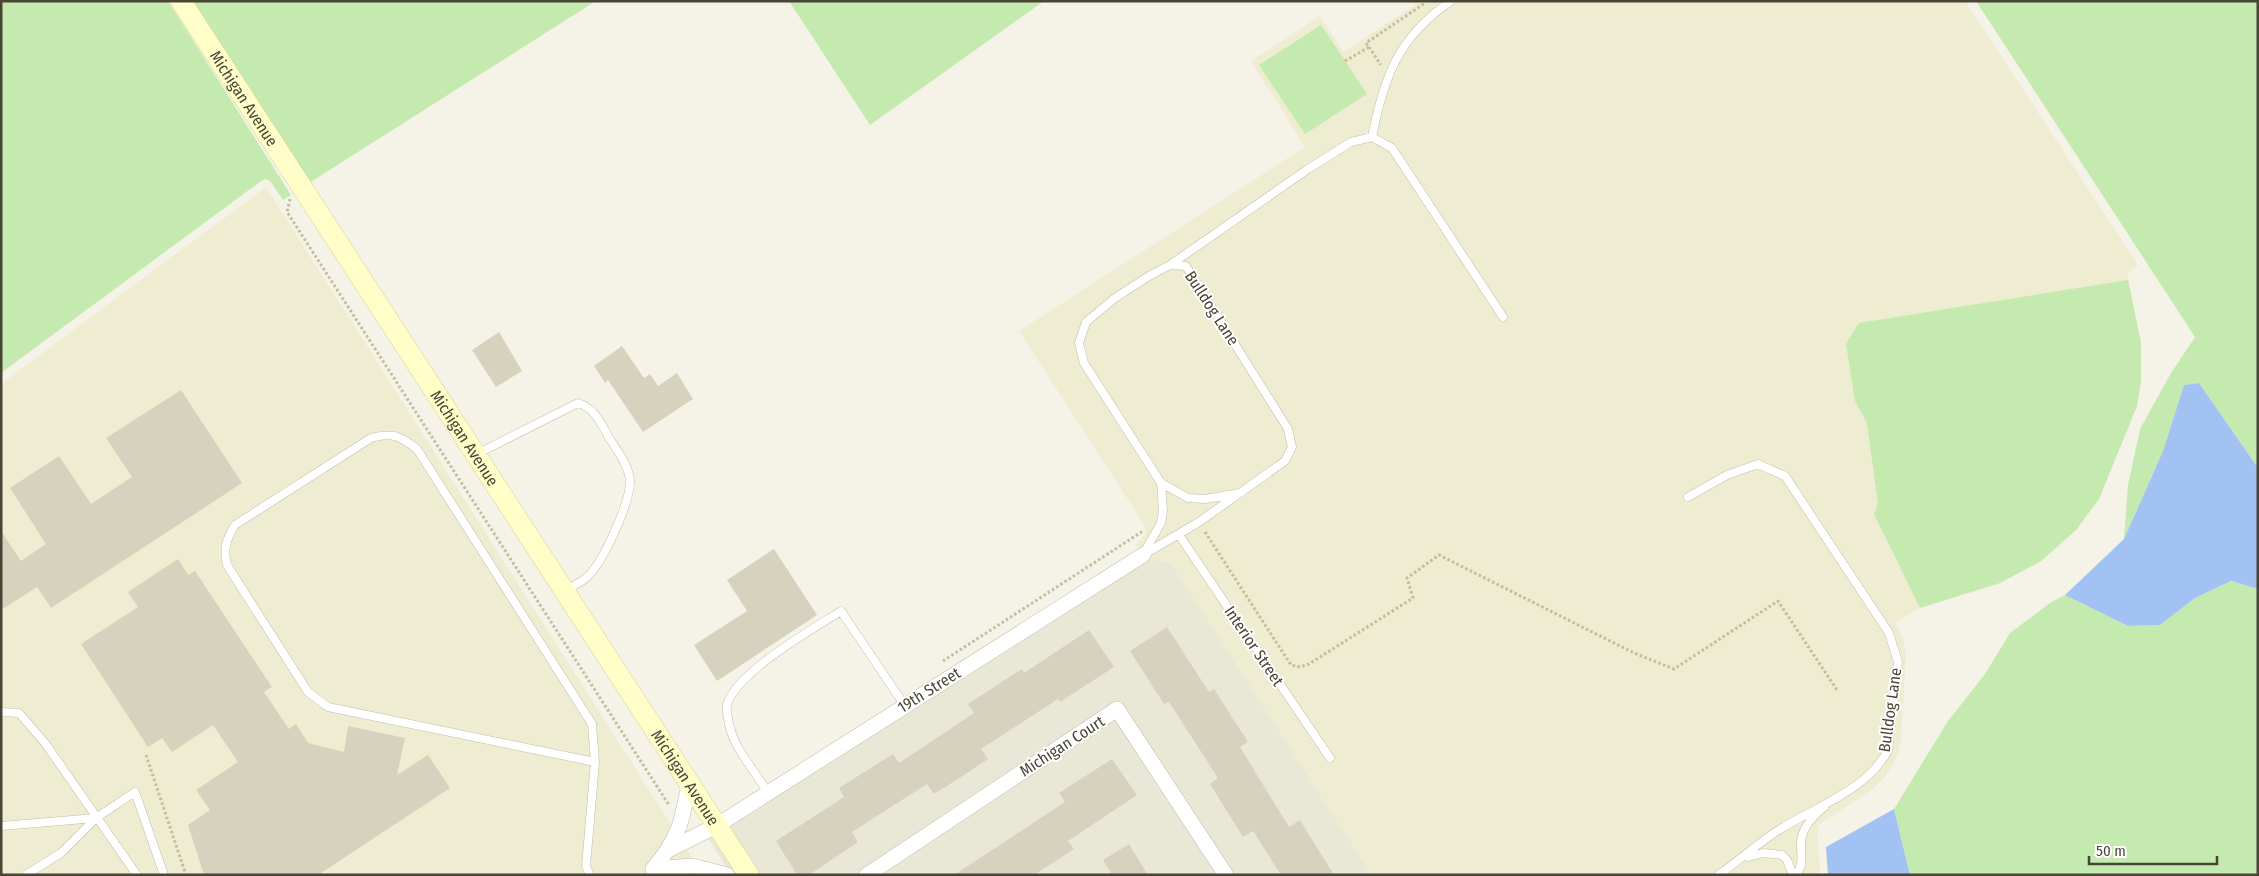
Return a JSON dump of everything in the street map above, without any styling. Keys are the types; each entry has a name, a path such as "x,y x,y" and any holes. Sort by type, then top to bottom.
{"street":[{"name":"Michigan Avenue","path":"181,1 749,875"},
{"name":"19th Street","path":"670,849 716,826 768,794 1143,554"},
{"name":"Michigan Court","path":"867,875 1118,709 1226,875"},
{"path":"648,872 670,849 680,822 689,784"},
{"path":"648,872 693,866 727,875"}],"lane":[{"path":"1372,137 1378,107 1392,64 1412,33 1450,1"},
{"path":"1170,265 1308,169 1351,142 1372,137 1385,142 1392,148 1503,317"},
{"name":"Bulldog Lane","path":"1170,265 1186,266 1288,429 1292,447 1285,461 1199,522 1143,554 1153,541 1161,523 1163,510 1160,483 1084,362 1079,343 1086,322 1116,298 1170,265"},
{"path":"475,454 578,403 588,406 596,415 625,464 630,480 626,500 602,559 588,577 564,591"},
{"path":"590,875 586,866 594,762 592,724 417,449 403,439 387,434 372,438 235,525 226,540 224,552 227,565 308,692 328,707 377,719 594,762"},
{"name":"Bulldog Lane","path":"1688,497 1727,475 1758,464 1785,476 1889,633 1898,662 1888,750 1882,762 1872,774 1828,804 1812,810 1775,832 1740,861 1718,875"},
{"name":"Bulldog Lane","path":"1160,483 1188,498 1206,499 1240,493"},
{"name":"Interior Street","path":"1179,535 1330,758"},
{"path":"768,794 737,743 729,726 727,705 738,687 752,671 841,611 905,706"},
{"path":"1,712 19,713 46,743 137,875"},
{"path":"26,875 61,853 96,818 135,792 164,875"},
{"path":"1740,861 1755,854 1775,852 1787,860 1794,875 1802,866 1802,835 1816,814 1828,804"},
{"path":"1,826 96,818"}],"path":[{"path":"1388,76 1366,42 1425,4 1425,1"},
{"path":"1345,61 1369,46"},
{"path":"291,193 287,212 680,822"},
{"path":"1199,522 1291,665 1300,667 1309,664 1413,598 1407,578 1439,555 1634,653 1674,669 1778,601 1837,690"},
{"path":"941,662 1107,553 1145,530 1150,530 1161,523"},
{"path":"146,755 186,875"}],"shaded area":[{"path":"1413,1 1965,1 2138,265 2127,273 2141,343 2141,381 2137,406 2099,499 2076,530 2041,561 2000,583 1920,608 1895,623 1903,639 1906,655 1901,740 1897,757 1886,776 1873,789 1817,826 1820,875 1372,875 1172,564 1155,560 1147,561 1136,545 1146,533 1145,526 1019,331 1305,147 1251,61 1320,16 1343,52 1415,5"},
{"path":"266,187 703,875 1,875 1,384"},
{"path":"1143,555 1147,561 1155,560 1172,564 1372,875 749,875 716,826"},
{"path":"707,829 738,875 731,875 704,831"}],"green space":[{"path":"1,1 168,1 291,195 283,200 270,181 265,179 261,181 1,373"},
{"path":"191,1 596,1 309,183"},
{"path":"789,1 1044,1 870,125"},
{"path":"1976,1 2258,1 2258,468 2199,383 2184,385 2163,451 2124,539 2128,485 2140,429 2171,373 2195,337"},
{"path":"1321,25 1367,94 1305,134 1259,65"},
{"path":"2128,280 2141,343 2141,381 2137,406 2099,499 2076,530 2041,561 2000,583 1920,608 1874,514 1878,504 1867,423 1855,401 1846,344 1859,323"},
{"path":"2231,581 2258,589 2258,875 1910,875 1894,809 1948,721 1985,674 2010,633 2050,603 2065,595 2128,626 2160,625 2195,598"}],"water":[{"path":"2199,383 2258,468 2258,589 2231,581 2195,598 2160,625 2128,626 2065,595 2124,539 2163,451 2184,385"},
{"path":"1894,809 1910,875 1828,875 1826,847"}],"building":[{"path":"499,332 522,371 496,387 472,350"},
{"path":"622,346 644,378 650,374 658,386 677,373 693,399 643,432 608,380 605,383 594,366"},
{"path":"181,390 242,483 51,608 37,587 1,610 1,531 21,561 46,544 10,488 59,456 91,504 132,477 106,438"},
{"path":"774,549 817,615 717,681 694,645 747,611 727,580"},
{"path":"178,559 188,575 195,571 272,687 264,692 289,729 296,724 308,743 344,752 348,726 405,738 397,775 428,755 450,788 318,875 204,875 188,825 210,810 196,790 238,762 213,725 172,752 162,738 148,747 81,644 138,607 128,592"},
{"path":"1167,627 1209,692 1214,689 1248,742 1240,747 1289,827 1300,820 1334,875 1281,875 1253,831 1243,837 1210,784 1218,778 1169,702 1164,704 1130,651"},
{"path":"1089,630 1114,667 1060,702 1058,699 981,749 988,759 961,777 934,794 927,784 852,832 858,842 809,875 797,875 776,841 844,797 839,788 893,754 899,763 974,713 968,704 1022,669 1024,673"},
{"path":"1112,759 1137,795 1068,841 1074,849 1034,875 954,875 1065,802 1059,793"},
{"path":"1129,844 1148,875 1112,875 1103,860"}]}
